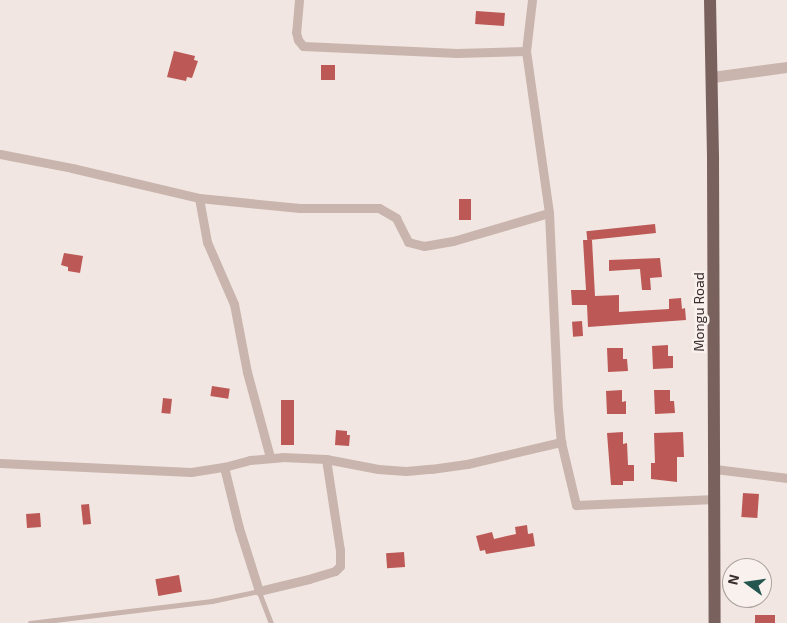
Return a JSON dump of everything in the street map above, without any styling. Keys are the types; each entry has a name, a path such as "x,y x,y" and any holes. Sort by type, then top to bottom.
{"main road":[{"name":"Mongu Road","path":"710,0 716,623"}],"street":[{"path":"299,0 296,32 298,40 304,46 457,53 526,51"},
{"path":"532,0 526,51 549,213 561,442 576,505 715,499"},
{"path":"712,77 787,67"},
{"path":"0,154 72,168 199,198 300,208 380,208 396,218 408,242 424,246 453,241 549,213"},
{"path":"199,198 207,242 234,304 247,372 270,457"},
{"path":"0,463 191,472 270,457 326,459 369,467 406,471 466,464 561,442"},
{"path":"224,467 239,528 259,591 309,580 326,574 340,566 340,550 326,459"},
{"path":"715,469 787,478"}],"lane":[{"path":"30,623 212,601 259,591 271,623"}],"building":[{"path":"476,11 505,13 504,26 475,24"},
{"path":"174,51 195,56 194,60 198,61 192,78 187,77 186,81 167,77"},
{"path":"321,65 335,65 335,80 321,80"},
{"path":"459,199 471,199 471,220 459,220"},
{"path":"655,224 656,233 587,240 586,231"},
{"path":"583,240 592,240 595,296 619,295 619,312 669,309 669,299 681,298 682,309 685,308 686,320 588,327 587,305 572,305 571,290 586,290"},
{"path":"64,253 83,256 80,273 68,271 68,267 61,265"},
{"path":"660,258 662,277 650,278 651,290 642,290 640,269 609,271 609,260"},
{"path":"582,321 583,336 573,337 572,322"},
{"path":"668,345 668,356 673,356 673,368 653,369 652,346"},
{"path":"607,348 623,348 623,359 627,359 628,371 608,372"},
{"path":"212,386 230,389 228,399 210,396"},
{"path":"622,390 622,402 626,401 626,414 607,414 606,391"},
{"path":"654,390 670,390 670,401 674,401 675,413 655,414"},
{"path":"163,398 172,399 170,414 161,413"},
{"path":"281,400 294,400 294,445 281,445"},
{"path":"336,430 347,431 347,435 350,435 349,446 335,445"},
{"path":"623,432 623,444 627,443 628,465 634,465 634,481 623,481 623,485 611,485 607,433"},
{"path":"683,432 684,457 677,457 677,482 651,479 651,463 655,463 654,433"},
{"path":"743,493 759,494 757,518 741,517"},
{"path":"89,504 91,524 83,525 81,505"},
{"path":"40,513 41,527 27,528 26,514"},
{"path":"527,525 528,534 533,533 535,546 486,554 485,550 480,551 476,536 492,532 494,539 516,534 515,527"},
{"path":"404,552 405,567 387,568 386,553"},
{"path":"179,575 182,592 158,596 155,579"},
{"path":"755,615 775,615 775,623 755,623"}]}
